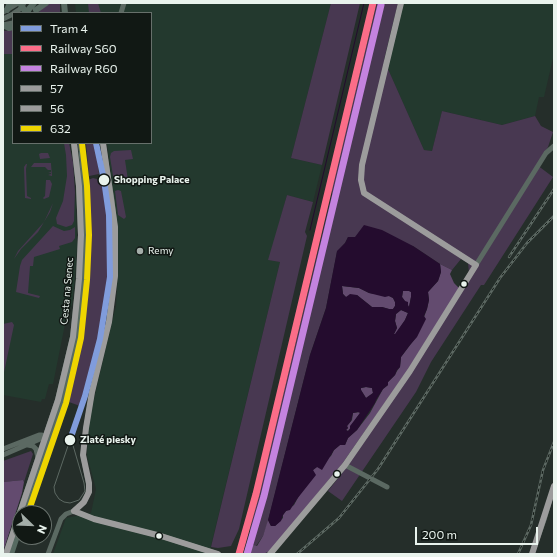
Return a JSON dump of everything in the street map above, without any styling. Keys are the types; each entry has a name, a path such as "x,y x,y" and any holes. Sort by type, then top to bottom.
{"main road":[{"path":"5,11 10,3"},
{"path":"21,4 32,9 46,3"},
{"name":"Cesta na Senec","path":"6,554 46,438 66,372 73,337 77,302 81,235 74,144"},
{"name":"Cesta na Senec","path":"28,505 64,400 78,336 86,258 86,218 81,144"}],"street":[{"path":"400,3 362,165 361,180 364,193 476,265"},
{"path":"5,11 21,4"},
{"path":"14,12 21,4"},
{"path":"3,19 12,14"},
{"path":"48,554 61,519 66,514 74,511 81,505 89,492 89,483 82,455 92,392 109,322 115,276 115,227 102,144"},
{"path":"270,554 345,465 414,366 546,153 554,146"},
{"path":"3,455 46,438 55,429"},
{"path":"3,449 39,435 46,438"},
{"name":"Cesta na Senec","path":"46,438 46,454"},
{"path":"28,445 33,446 37,450 38,459"},
{"path":"345,465 387,487"},
{"path":"532,554 554,486"},
{"path":"74,511 94,520 161,536 218,554"}],"shaded area":[{"path":"50,3 60,3 60,12 39,11"},
{"path":"75,3 331,3 291,158 322,165 313,202 287,195 269,260 280,262 209,554 53,554 66,518 91,513 96,489 87,456 88,425 116,306 118,273 118,227 107,144 152,144 152,12 76,12"},
{"path":"88,3 98,3 101,12 89,12"},
{"path":"331,3 360,3 322,165 291,158"},
{"path":"377,3 398,3 384,60 424,150 432,151 442,111 502,125 535,116 541,126 553,132 548,147 537,165 553,177 484,285 481,285 431,362 416,392 342,501 328,491 346,468 411,373 469,273 468,263 461,259 452,270 413,246 348,237 337,252 326,308 310,355 267,525 263,536 256,546 250,544 250,529"},
{"path":"398,3 554,3 554,54 544,97 539,97 535,116 502,125 442,111 432,151 424,150 384,60"},
{"path":"12,30 12,54 3,54 3,31"},
{"path":"3,31 12,32 12,144 70,144 76,205 77,246 72,305 67,314 53,384 49,384 45,399 42,399 41,402 3,395"},
{"path":"64,144 69,144 73,162 75,192 74,221 72,225 66,227 57,224 56,218 63,201 67,176"},
{"path":"86,144 95,144 99,174 89,176"},
{"path":"131,150 133,159 125,160 128,180 136,179 136,181 116,184 114,182 110,157 111,153 114,151"},
{"path":"48,153 50,158 40,159 39,154"},
{"path":"34,163 51,163 52,176 48,175 51,174 48,173 51,172 51,170 48,170 45,167 31,167"},
{"path":"26,164 27,196 31,199 25,198 24,167"},
{"path":"93,178 97,179 104,185 110,245 102,326 80,406 69,402 87,305 90,251 88,180"},
{"path":"46,180 50,180 52,184 49,197 44,199 43,198 45,196"},
{"path":"115,191 121,191 126,217 124,219 118,215"},
{"path":"287,195 313,202 305,232 307,236 239,529 231,546 218,548 211,547 280,262 268,260"},
{"path":"53,203 50,212 44,222"},
{"path":"44,222 38,232 21,249 14,259 18,251"},
{"path":"364,225 382,230 413,246 440,264 441,272 438,281 428,292 429,300 424,316 426,319 417,337 401,357 400,367 395,375 383,389 357,430 348,438 345,445 340,445 334,450 322,470 317,467 313,470 316,475 290,510 286,511 281,521 275,526 271,526 268,520 310,355 326,308 337,251 345,243 348,237 355,237","holes":["342,286 359,288 369,293 385,297 389,296 393,298 395,306 393,309 372,307 357,295 350,294 346,297 343,294","403,291 411,292 409,307 408,302 402,297","401,310 408,313 405,320 394,334 397,328 395,321 396,314","366,387 372,388 373,393 366,398 361,388","353,413 360,413 348,431 346,430 348,428 347,426 351,421"]},
{"path":"53,226 64,231 75,227 75,238 72,242 59,246 60,249 34,257 33,266 30,266 28,293 40,296 39,298 16,292 22,260"},
{"path":"440,264 452,270 450,274 454,283 459,288 407,371 342,464 270,551 263,554 250,554 250,544 257,546 263,536 268,520 271,526 275,526 283,518 286,511 294,505 313,470 331,456 334,450 340,445 345,445 348,438 357,430 370,413 383,389 395,375 400,367 401,357 417,336 427,309 429,300 428,292 438,281 441,272"},
{"path":"342,286 359,288 369,293 389,296 393,298 395,306 393,309 372,307 357,295 346,297 343,294"},
{"path":"403,291 411,292 409,307 402,297"},
{"path":"401,310 408,313 395,335 394,334 397,328 395,321 396,314"},
{"path":"12,322 14,325 3,377 3,324"},
{"path":"361,388 372,388 373,393 366,398"},
{"path":"360,412 348,431 346,430 348,428 347,426 352,420 353,413"},
{"path":"31,451 33,454 24,482 23,480 3,482 3,461"},
{"path":"23,480 24,482 18,505 12,505 12,524 3,552 3,482"}],"waterway":[{"path":"310,230 364,3"}],"tram line":[{"name":"4","path":"70,440 85,396 100,339 110,277 109,215 104,180 96,144"},
{"path":"70,440 54,487 55,493 59,499 70,503 79,500 85,491 72,442 80,415"}],"railway":[{"path":"509,257 554,189"},
{"path":"297,554 339,518 378,469 500,278 527,243 554,216"},
{"path":"518,554 531,525 543,470 554,442"}],"rail line":[{"name":"S60","path":"239,554 256,494 373,3"},
{"name":"R60","path":"247,554 264,496 381,5"}],"transit line":[{"name":"57","path":"270,554 345,465 410,371 476,265 364,193 361,180 362,165 401,3"},
{"name":"56","path":"6,554 58,400 73,337 79,279 81,235 79,186 74,144"},
{"name":"632","path":"31,505 66,403 81,338 87,280 89,235 87,186 82,144"},
{"name":"57","path":"74,511 84,502 89,492 89,483 83,455 86,428 92,392 109,322 115,276 115,227 103,144"},
{"name":"56","path":"532,554 554,486"},
{"name":"57","path":"74,511 94,519 161,536 218,554"}],"place":[{"name":"Shopping Palace","path":"104,180"},
{"name":"Remy","path":"140,251"},
{"name":"Zlaté piesky","path":"70,440"}]}
